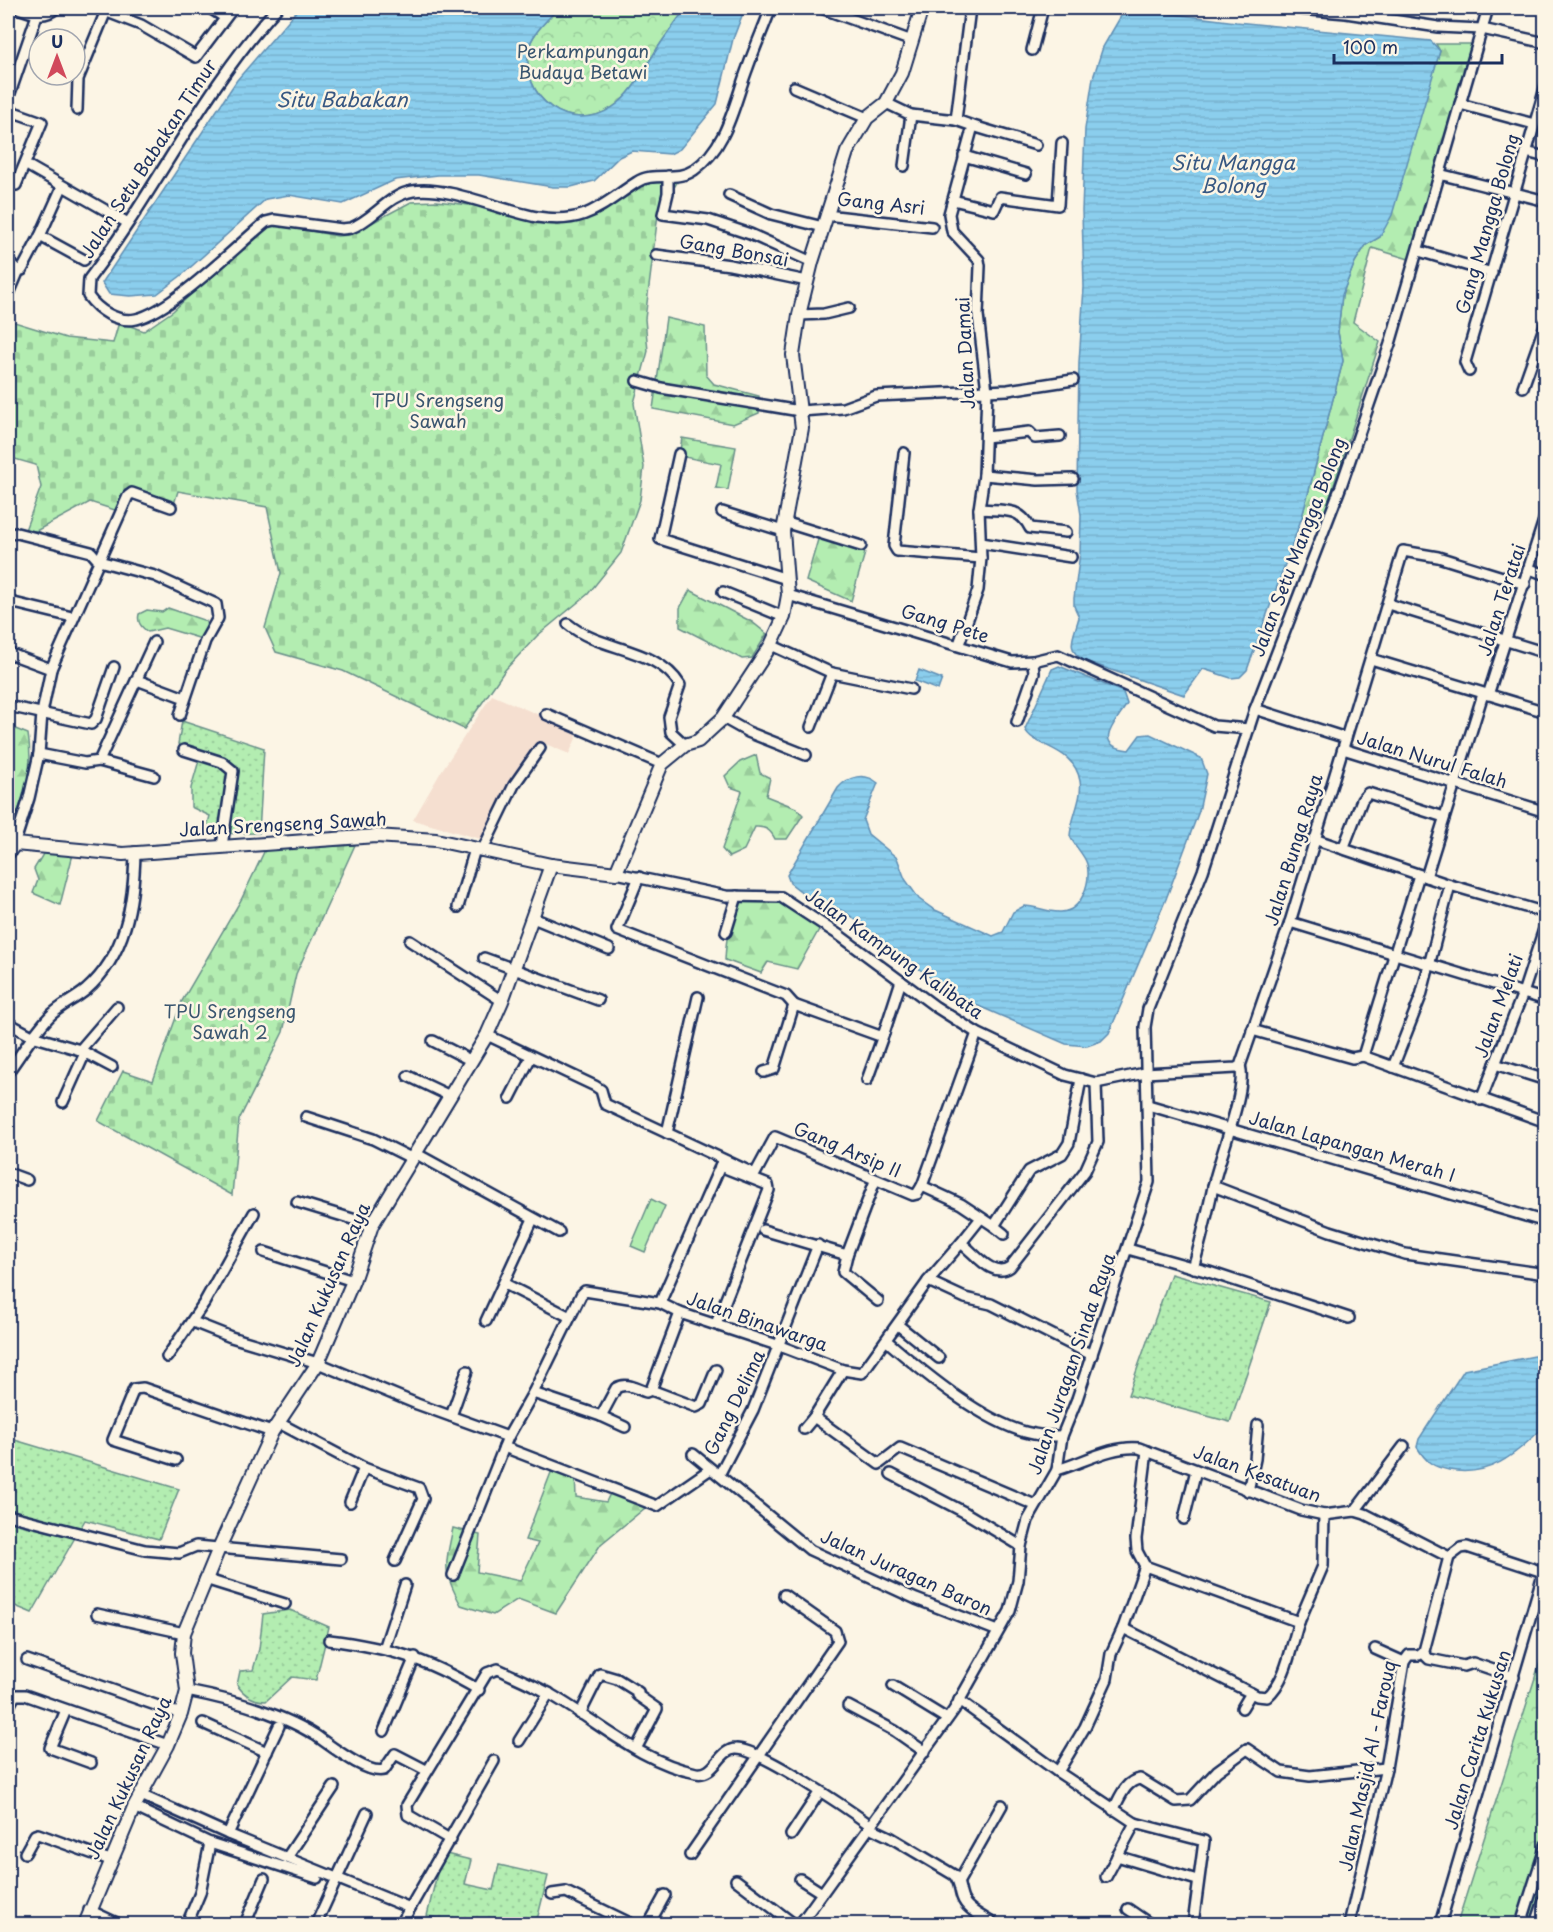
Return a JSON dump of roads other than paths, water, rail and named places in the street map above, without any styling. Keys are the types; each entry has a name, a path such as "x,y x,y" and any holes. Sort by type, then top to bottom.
{"street":[{"path":"18,8 37,15 50,13 56,8"},
{"path":"210,8 224,17"},
{"path":"77,110 78,79 101,9 141,25 196,57 233,8"},
{"name":"Jalan Setu Babakan Timur","path":"277,8 251,36 219,81 128,223 89,279 87,289 92,302 102,310 115,317 130,320 150,314 180,293 266,222 274,220 342,230 351,228 401,195 420,190 454,195 536,217 571,217 602,208 643,178 693,171 709,157 729,125 771,8"},
{"path":"821,8 912,41"},
{"path":"616,873 662,764 686,745 698,741 723,718 771,645 784,617 788,595 783,526 802,428 793,355 799,315 812,262 847,152 867,118 886,103 902,73 922,8"},
{"path":"956,120 970,8"},
{"path":"1032,50 1043,8"},
{"path":"1288,8 1347,10 1438,27 1482,29 1545,43"},
{"name":"Jalan Setu Mangga Bolong","path":"1145,1073 1145,1027 1148,1009 1206,861 1255,709 1341,486 1419,251 1488,8"},
{"path":"8,99 37,15"},
{"name":"Gang Mangga Bolong","path":"1469,371 1465,362 1516,192 1545,85"},
{"path":"794,87 867,118"},
{"path":"886,103 911,116 956,120 1036,145"},
{"path":"1460,104 1534,124"},
{"path":"8,110 42,122 16,185"},
{"path":"904,166 911,116"},
{"name":"Jalan Damai","path":"959,644 978,590 981,558 979,509 984,475 987,391 978,315 979,260 952,231 949,214 973,126"},
{"path":"953,200 994,210 1000,197 1058,205 1062,143"},
{"path":"1526,152 1545,157"},
{"path":"964,156 1026,174"},
{"path":"30,167 128,223"},
{"path":"1440,174 1545,201"},
{"path":"668,176 668,194 663,214 708,220 750,234 812,262"},
{"path":"8,296 19,270 26,264 40,236 62,187"},
{"path":"729,195 771,214 823,227"},
{"name":"Gang Asri","path":"826,215 932,227"},
{"path":"40,236 84,260"},
{"path":"1419,251 1492,273"},
{"name":"Gang Bonsai","path":"660,255 730,265 807,281"},
{"path":"8,261 19,270"},
{"path":"799,315 824,314 849,308"},
{"path":"1523,387 1545,322"},
{"path":"637,381 661,388 800,411 843,408 876,396 1027,388 1073,380"},
{"path":"986,437 1029,432 1035,438 1060,436"},
{"path":"904,453 894,546 897,551 981,558"},
{"path":"679,454 660,539 787,579"},
{"path":"984,475 1038,480 1073,479"},
{"path":"10,847 29,798 39,754 42,713 51,669 72,617 130,494 171,507"},
{"path":"979,509 1014,512 1024,516 1030,528 1066,532"},
{"path":"722,512 861,546"},
{"name":"Jalan Teratai","path":"1455,785 1486,694 1507,642 1545,514"},
{"path":"8,534 17,533 91,552 99,561 155,576 216,604 218,618 205,641 180,715"},
{"path":"981,543 1071,557"},
{"name":"Jalan Bunga Raya","path":"1193,1268 1207,1221 1213,1186 1242,1075 1240,1066 1290,922 1403,550 1438,557 1525,584"},
{"path":"1530,569 1545,575"},
{"path":"723,592 784,617"},
{"name":"Gang Pete","path":"788,595 959,644 1012,662 1033,661 1058,655 1214,726 1249,729"},
{"path":"10,602 72,617"},
{"path":"1388,604 1545,653"},
{"path":"568,624 581,636 635,654 671,671 680,685 669,717 671,732 686,745"},
{"path":"99,761 154,642"},
{"path":"771,645 832,673 911,689"},
{"path":"8,653 51,669"},
{"path":"1371,659 1545,712"},
{"path":"1017,722 1034,674 1033,661"},
{"path":"8,706 87,725 94,723 114,667"},
{"path":"811,727 832,673"},
{"path":"137,680 185,698"},
{"path":"1255,709 1346,738"},
{"path":"546,714 662,764"},
{"path":"723,718 748,732 806,755"},
{"path":"458,907 479,850 514,785 540,748"},
{"name":"Jalan Nurul Falah","path":"1343,749 1545,812"},
{"path":"184,750 222,762 234,771 222,846"},
{"path":"39,754 85,763 99,761 154,776"},
{"path":"1363,1056 1395,956 1455,785"},
{"path":"1343,849 1362,800 1368,793 1444,817"},
{"name":"Jalan Srengseng Sawah","path":"10,847 97,853 135,852 376,836 436,840 551,866 616,873"},
{"path":"1314,839 1450,885 1545,913"},
{"path":"8,1072 32,1036 50,1015 86,990 101,974 117,948 126,926 131,904 135,852"},
{"name":"Jalan Kukusan Raya","path":"84,1924 134,1807 168,1745 181,1714 187,1691 182,1653 184,1633 205,1579 276,1427 318,1364 353,1281 372,1225 487,1035 502,1001 551,866"},
{"name":"Jalan Kampung Kalibata","path":"616,873 737,896 782,897 902,981 936,1008 976,1033 1034,1062 1096,1083 1145,1073"},
{"path":"639,877 617,930 786,996 795,1005 875,1035 884,1033"},
{"path":"1393,1067 1405,1033 1412,1023 1450,885"},
{"path":"726,933 737,896"},
{"path":"533,918 609,949"},
{"path":"1290,922 1395,956 1545,1000"},
{"name":"Jalan Melati","path":"1481,1100 1523,993 1545,923"},
{"path":"410,941 502,1001"},
{"path":"484,958 598,1000"},
{"path":"867,1080 902,981"},
{"path":"667,1133 698,998"},
{"path":"764,1072 774,1069 795,1005"},
{"path":"63,1102 83,1051 117,1007"},
{"path":"8,1023 32,1036 83,1051 112,1067"},
{"path":"1252,1030 1352,1058 1363,1056 1545,1122"},
{"name":"Gang Arsip II","path":"722,1162 755,1174 775,1137 913,1195 922,1186 976,1033"},
{"path":"487,1035 595,1086 601,1090 605,1104 768,1185 769,1190 716,1324"},
{"path":"433,1041 472,1061"},
{"path":"510,1098 531,1057"},
{"path":"1495,1064 1545,1080"},
{"path":"1148,1105 1145,1073 1225,1071 1240,1066"},
{"path":"408,1076 450,1096"},
{"path":"994,1226 1029,1171 1062,1154 1069,1143 1081,1079"},
{"path":"962,1243 993,1270 1005,1270 1010,1266 1085,1171 1093,1155 1098,1142 1096,1083"},
{"name":"Jalan Lapangan Merah I","path":"1148,1105 1545,1222"},
{"name":"Jalan Juragan Sinda Raya","path":"800,1924 925,1752 959,1700 1010,1611 1021,1546 1035,1505 1057,1470 1062,1436 1092,1355 1149,1182 1148,1105"},
{"path":"306,1117 413,1155 559,1232"},
{"name":"Jalan Binawarga","path":"660,1303 722,1162"},
{"path":"8,1173 27,1180"},
{"path":"875,1180 847,1255 843,1272 878,1301"},
{"path":"922,1186 961,1204 1004,1234"},
{"path":"1213,1186 1329,1231 1405,1254 1545,1274"},
{"path":"297,1202 372,1225"},
{"path":"167,1358 193,1322 254,1213"},
{"path":"981,1218 928,1281 887,1341 926,1374 1000,1421 1033,1434 1062,1436"},
{"path":"486,1321 533,1219"},
{"path":"763,1230 847,1255"},
{"name":"Gang Delima","path":"719,1475 738,1442 780,1346 818,1245"},
{"path":"1128,1249 1349,1318"},
{"path":"264,1252 353,1281"},
{"path":"928,1281 965,1298 991,1304 1092,1355"},
{"path":"453,1575 508,1437 533,1393 570,1317 504,1284"},
{"name":"Jalan Binawarga","path":"570,1317 581,1295 592,1290 660,1303 680,1314 716,1324 843,1370 862,1373 887,1341"},
{"path":"651,1390 680,1314"},
{"path":"193,1322 231,1337 318,1364 508,1437"},
{"path":"898,1325 939,1358"},
{"path":"602,1416 616,1388 625,1385 645,1392 651,1390 696,1407 702,1404 716,1370"},
{"name":"Jalan Binawarga","path":"804,1429 843,1370"},
{"path":"451,1416 467,1371"},
{"path":"176,1460 113,1440 134,1389 143,1388 276,1427 363,1468 418,1488 423,1499 395,1561"},
{"path":"533,1393 602,1416 626,1427"},
{"path":"814,1417 879,1464 897,1449 1035,1505"},
{"path":"1248,1491 1255,1459 1258,1425"},
{"path":"1404,1446 1355,1511 1449,1557 1461,1548 1467,1547 1544,1568"},
{"path":"504,1447 657,1506 709,1470"},
{"name":"Jalan Kesatuan","path":"1057,1470 1130,1447 1148,1451 1248,1491 1324,1515 1355,1511"},
{"path":"1148,1451 1136,1539 1137,1551 1145,1566 1299,1622"},
{"name":"Jalan Juragan Baron","path":"693,1454 709,1470 719,1475 810,1550 916,1599 998,1631"},
{"path":"350,1502 363,1468"},
{"path":"1184,1519 1196,1470"},
{"path":"891,1474 966,1513 1021,1546"},
{"path":"8,1515 145,1550 179,1553 196,1546 341,1559"},
{"path":"1124,1628 1251,1693 1268,1696 1274,1691 1299,1622 1323,1566 1324,1515"},
{"name":"Jalan Masjid Al - Farouq","path":"1349,1924 1386,1768 1404,1662 1409,1655 1423,1653 1449,1557"},
{"path":"1058,1773 1085,1727 1107,1679 1111,1654 1124,1628 1145,1566"},
{"name":"Jalan Carita Kukusan","path":"1440,1924 1544,1568"},
{"path":"205,1579 285,1604"},
{"path":"384,1649 405,1585"},
{"path":"690,1856 838,1641 835,1631 784,1595"},
{"path":"97,1614 184,1633"},
{"path":"329,1640 384,1649 415,1657 439,1666 479,1690"},
{"path":"1375,1649 1404,1662"},
{"path":"1423,1653 1429,1659 1464,1666 1473,1664 1514,1677"},
{"path":"384,1731 415,1657"},
{"path":"27,1660 181,1714"},
{"path":"451,1840 406,1811 426,1770 479,1690 487,1673 498,1669 549,1693 580,1714 661,1760 697,1773 709,1771 730,1750 738,1749 760,1755 870,1826 941,1867 959,1881"},
{"path":"580,1714 599,1675 617,1679 638,1692 637,1695 657,1709 637,1747"},
{"path":"893,1686 947,1719"},
{"path":"187,1691 232,1701 298,1724 355,1762 379,1772 384,1770 395,1755 426,1770"},
{"path":"519,1741 549,1693"},
{"path":"1242,1708 1251,1693"},
{"path":"8,1708 15,1695 25,1695 168,1745"},
{"path":"959,1700 1058,1773 1135,1823 1204,1841 1192,1924"},
{"path":"848,1706 895,1731 925,1752"},
{"path":"66,1710 50,1748 91,1763"},
{"path":"203,1724 267,1752"},
{"path":"228,1834 279,1725"},
{"path":"1113,1810 1128,1784 1140,1779 1176,1802 1190,1800 1217,1771 1247,1749 1281,1772 1310,1776 1386,1768"},
{"path":"401,1924 495,1761"},
{"path":"288,1856 334,1787"},
{"path":"791,1834 819,1793"},
{"path":"141,1795 228,1834 288,1856 410,1908"},
{"path":"994,1924 970,1908 962,1898 959,1881 1002,1805"},
{"path":"134,1807 210,1843 317,1878"},
{"path":"316,1924 367,1813"},
{"path":"1106,1877 1135,1823"},
{"path":"25,1853 35,1834 38,1834 110,1860"},
{"path":"187,1924 200,1893 210,1843"},
{"path":"1521,1924 1545,1845"},
{"path":"1117,1856 1197,1880"},
{"path":"245,1924 264,1878"},
{"path":"800,1879 822,1893"},
{"path":"736,1880 794,1924"},
{"path":"552,1894 566,1892 632,1924"},
{"path":"649,1924 665,1895"},
{"path":"1536,1924 1545,1895"},
{"path":"1128,1909 1150,1924"},
{"path":"89,1910 119,1924"}],"water":[{"name":"Situ Babakan","path":"299,8 558,8 533,37 529,48 528,66 532,82 540,96 551,107 565,114 580,117 597,115 620,102 638,81 686,8 745,8 733,39 717,104 680,149 670,154 632,151 619,157 594,181 571,187 553,187 479,175 438,175 395,180 343,204 289,195 266,199 182,275 157,294 130,296 109,294 102,283 237,80"},
{"name":"Situ Mangga Bolong","path":"1143,10 1236,22 1431,41 1440,51 1392,215 1380,237 1366,245 1355,262 1342,295 1338,332 1343,361 1302,517 1247,670 1240,677 1231,678 1203,669 1184,695 1085,661 1074,652 1072,642 1079,617 1074,606 1074,598 1080,553 1081,515 1077,490 1079,362 1084,287 1082,211 1085,129 1093,78 1103,47 1121,16"},
{"path":"1059,666 1123,692 1127,704 1110,732 1111,744 1117,748 1129,750 1140,735 1150,734 1201,758 1207,774 1199,811 1166,899 1109,1033 1101,1041 1087,1046 1066,1044 967,1001 931,978 845,912 803,893 790,883 787,875 838,788 852,778 868,777 878,783 863,820 868,834 897,858 905,879 919,899 933,909 993,936 1003,932 1013,912 1024,906 1056,912 1074,907 1080,901 1088,879 1086,860 1070,836 1080,794 1080,781 1070,761 1036,740 1025,729 1052,669"},
{"path":"919,670 942,679 938,690 915,681"},
{"path":"1545,1354 1545,1426 1514,1453 1491,1466 1464,1471 1443,1469 1430,1463 1417,1447 1419,1439 1464,1370"}],"park label":[{"name":"Perkampungan Budaya Betawi","path":"583,62"},
{"name":"TPU Srengseng Sawah","path":"438,411"},
{"name":"TPU Srengseng Sawah 2","path":"230,1022"}]}
